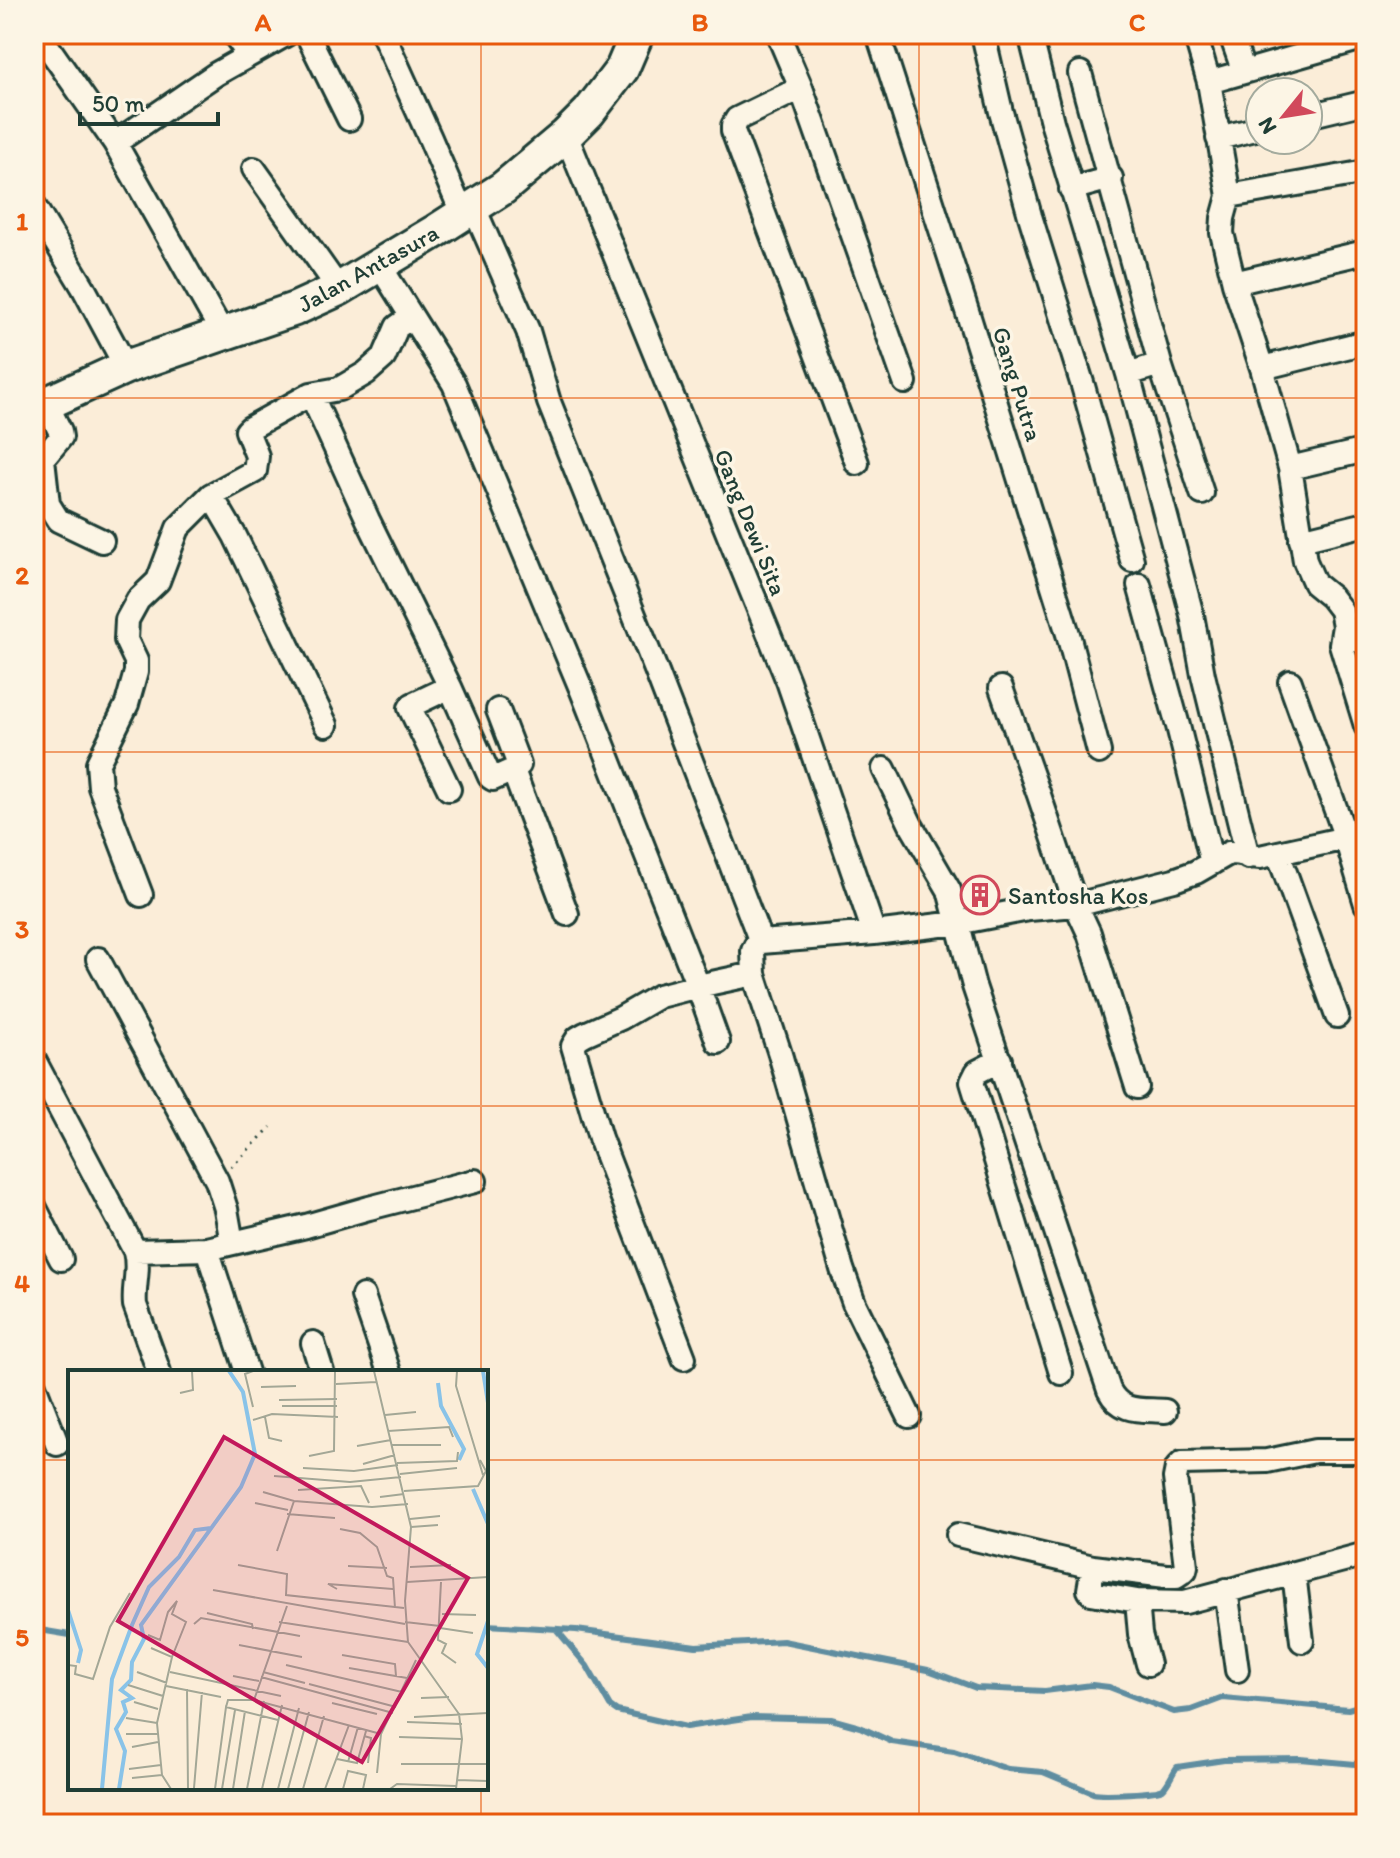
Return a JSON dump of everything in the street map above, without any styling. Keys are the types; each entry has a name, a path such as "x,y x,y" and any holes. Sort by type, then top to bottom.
{"main road":[{"name":"Jalan Antasura","path":"40,406 126,367 295,309 339,289 468,212 503,188 589,112 622,69 637,34"}],"street":[{"path":"39,34 115,143 223,334"},
{"path":"234,34 249,55"},
{"path":"115,143 216,74 287,34"},
{"path":"307,34 349,119"},
{"path":"383,34 430,138 528,331 549,402 761,942"},
{"path":"778,34 801,88 905,382"},
{"name":"Gang Putra","path":"878,34 1064,619 1099,752"},
{"path":"983,34 1030,216 1083,386 1132,560"},
{"path":"1030,34 1071,189 1128,374 1192,615 1203,675 1248,857"},
{"path":"1195,34 1209,82 1229,196 1222,233 1234,283 1290,468 1301,540 1311,577 1336,603 1344,618 1341,644 1366,726"},
{"path":"1233,34 1244,72"},
{"path":"1209,82 1366,37"},
{"path":"1080,73 1160,364 1202,493"},
{"path":"801,88 737,119 733,131 857,463"},
{"path":"1324,112 1366,102"},
{"path":"1218,138 1244,132"},
{"name":"Gang Dewi Sita","path":"566,135 788,681 874,933"},
{"path":"254,169 339,289"},
{"path":"1229,196 1366,172"},
{"path":"1071,189 1111,178"},
{"path":"34,206 126,367"},
{"path":"1234,283 1361,253"},
{"path":"380,266 454,384 582,691 718,1042"},
{"path":"141,895 100,787 98,763 127,704 136,672 136,661 126,640 127,620 138,600 158,581 178,528 211,495 255,471 257,456 247,431 311,394 339,389 366,373 384,357 397,327 411,317"},
{"path":"1262,368 1366,342"},
{"path":"1128,374 1160,364"},
{"path":"311,394 490,777 495,779 519,765 498,710"},
{"path":"40,406 60,431 61,437 43,459 48,504 58,520 102,541"},
{"path":"1290,468 1366,450"},
{"path":"211,495 235,536 326,725"},
{"path":"1301,540 1366,524"},
{"path":"1139,585 1212,863"},
{"path":"1341,644 1366,637"},
{"path":"1290,682 1356,834 1366,904"},
{"path":"449,789 410,708 450,687"},
{"path":"1001,688 1076,905 1089,933 1137,1087"},
{"path":"884,769 911,825 949,890 974,986 1109,1390 1114,1400 1129,1409 1165,1411"},
{"path":"513,770 567,914"},
{"path":"909,1416 854,1303 842,1269 754,974 753,951 756,945 761,942 957,923 1029,909 1076,905 1174,880 1233,852 1260,857 1356,834"},
{"path":"1278,853 1337,1016"},
{"path":"98,959 217,1181 232,1243"},
{"path":"684,1358 600,1138 573,1046 578,1038 659,996 754,974"},
{"path":"34,1060 135,1251 138,1263 135,1305 158,1370"},
{"path":"1000,1060 977,1072 972,1082 1061,1373"},
{"path":"135,1251 207,1249 475,1181"},
{"path":"34,1206 61,1259"},
{"path":"207,1249 246,1370"},
{"path":"363,1296 388,1370"},
{"path":"313,1343 321,1370"},
{"path":"34,1385 57,1444"},
{"path":"958,1535 1093,1567 1176,1576 1186,1566 1175,1478 1177,1468 1182,1463 1267,1461 1315,1451 1366,1451"},
{"path":"1093,1567 1089,1586 1091,1593 1137,1601 1185,1602 1366,1554"},
{"path":"1294,1573 1302,1641"},
{"path":"1226,1590 1237,1670"},
{"path":"1137,1601 1140,1634 1148,1664"}],"path":[{"path":"217,1181 271,1127"}],"waterway":[{"path":"488,1625 576,1630 696,1646 783,1641 928,1670 976,1688 1045,1691 1092,1685 1109,1687 1174,1712 1191,1710 1223,1698 1348,1709 1366,1704"},
{"path":"34,1629 68,1635"},
{"path":"556,1629 587,1666 610,1706 617,1711 686,1727 752,1717 831,1719 860,1727 892,1742 954,1751 1008,1769 1043,1772 1098,1794 1163,1789 1177,1767 1224,1760 1301,1759 1366,1765"}],"place":[{"name":"Santosha Kos","path":"980,895"}]}
